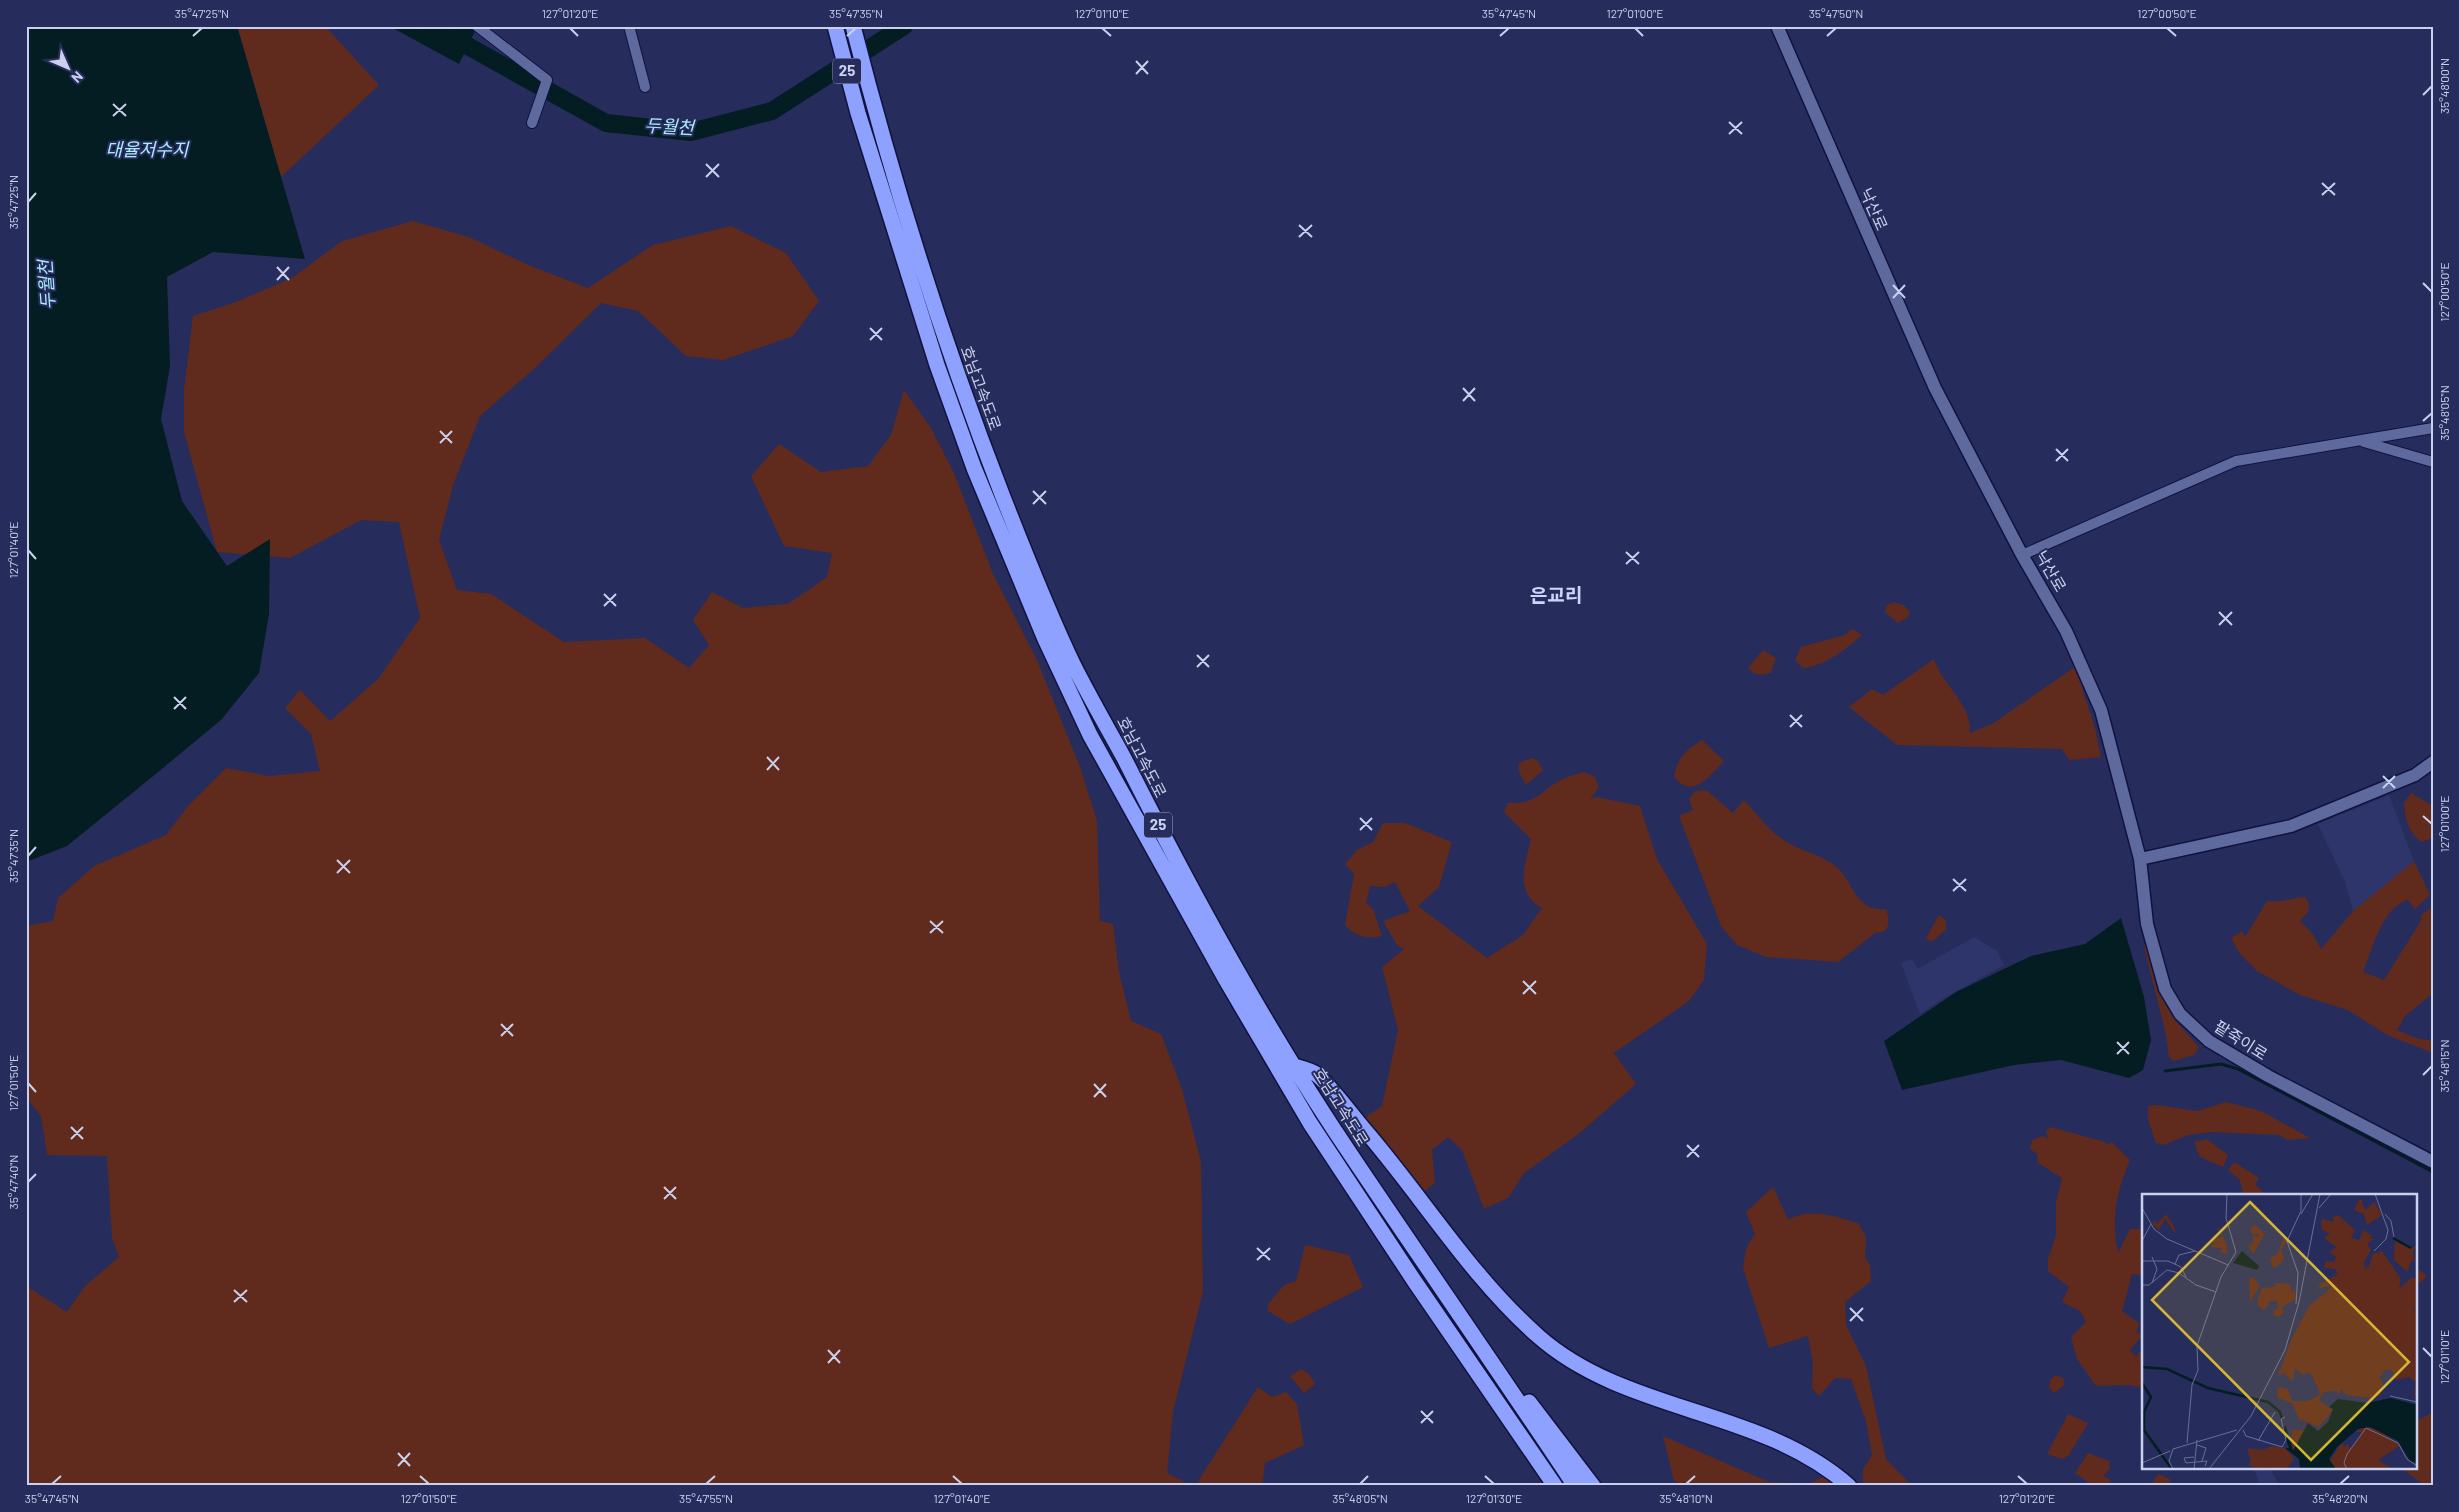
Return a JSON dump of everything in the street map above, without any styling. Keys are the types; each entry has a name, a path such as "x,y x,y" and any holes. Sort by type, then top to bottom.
{"highway":[{"name":"호남고속도로","path":"853,26 893,176 950,355 1034,575 1074,665 1236,967 1294,1066 1352,1157 1503,1377 1575,1486"},
{"name":"호남고속도로","path":"835,28 858,113 937,365 974,468 1045,639 1090,735 1226,980 1310,1123 1415,1282 1554,1486"},
{"path":"1294,1066 1316,1074 1398,1168 1494,1292 1539,1337 1567,1358 1606,1380 1774,1441 1815,1460 1849,1486"},
{"path":"1503,1377 1537,1410 1593,1486"}],"street":[{"path":"477,26 547,80 547,85 532,123"},
{"path":"629,26 645,87"},
{"name":"낙산로","path":"1777,26 1935,388 2022,554 2066,631 2101,710 2140,860"},
{"path":"2022,554 2236,461 2433,428"},
{"path":"2360,441 2433,462"},
{"path":"2140,860 2291,826 2415,775 2433,762"},
{"name":"팥죽이로","path":"2140,860 2147,924 2165,989 2180,1014 2209,1041 2268,1076 2433,1162"}],"shaded area":[{"path":"237,26 325,26 379,85 281,177"},
{"path":"413,221 469,237 528,265 588,288 653,245 731,226 786,253 819,301 793,336 723,360 686,356 638,311 601,303 537,366 480,416 453,485 439,540 457,590 491,594 564,642 645,638 689,668 709,645 693,620 712,592 743,608 788,604 827,577 832,553 784,546 751,476 779,444 821,472 868,466 891,435 904,390 931,428 954,473 993,574 1037,660 1080,767 1097,821 1100,921 1113,924 1119,972 1131,1021 1161,1034 1182,1089 1201,1162 1203,1291 1173,1412 1167,1473 1192,1486 26,1486 26,1286 67,1312 85,1286 119,1257 112,1238 107,1156 47,1155 41,1116 26,1097 26,926 53,921 58,898 94,866 166,835 187,807 226,768 269,776 320,771 311,734 285,708 300,690 330,721 378,679 420,618 399,522 361,520 290,558 217,552 184,432 184,390 193,316 236,302 292,278 342,241"},
{"path":"1894,602 1903,605 1910,611 1908,617 1898,623 1885,612 1887,605"},
{"path":"1852,629 1862,635 1827,660 1811,667 1803,668 1795,660 1801,647 1845,635"},
{"path":"1763,650 1776,658 1771,673 1758,674 1748,668"},
{"path":"1934,659 1942,675 1966,711 1970,733 1992,724 2075,667 2095,728 2101,757 2069,760 2062,749 1897,745 1849,707 1872,689 1883,695"},
{"path":"1702,740 1724,761 1707,779 1700,783 1694,786 1681,784 1674,777 1677,765 1691,747"},
{"path":"1532,758 1538,761 1543,770 1526,785 1519,772 1519,763"},
{"path":"1584,772 1595,777 1599,787 1590,799 1596,797 1640,806 1657,859 1707,944 1704,980 1689,1001 1614,1053 1636,1084 1581,1132 1524,1173 1508,1198 1484,1209 1462,1150 1448,1137 1432,1150 1435,1183 1415,1198 1360,1121 1382,1106 1398,1030 1382,967 1404,949 1397,945 1383,921 1410,911 1395,882 1385,887 1370,886 1366,903 1373,909 1382,936 1366,937 1357,935 1345,925 1354,874 1345,864 1357,850 1373,842 1383,823 1405,823 1452,842 1439,887 1418,906 1487,958 1523,935 1542,908 1533,902 1525,886 1524,868 1531,839 1504,812 1508,803 1518,803 1533,799 1554,784 1572,775"},
{"path":"1706,790 1733,813 1744,800 1779,837 1820,857 1839,869 1860,900 1866,905 1886,909 1888,918 1887,929 1875,933 1838,962 1766,957 1737,945 1721,926 1679,816 1693,810 1689,799 1695,791"},
{"path":"2411,793 2433,806 2433,838 2421,842 2410,829 2406,819 2404,803"},
{"path":"2389,795 2414,861 2353,911 2345,882 2318,824"},
{"path":"2414,861 2430,895 2415,909 2408,900 2399,904 2391,911 2379,930 2363,972 2384,980 2422,919 2420,916 2433,906 2433,993 2405,1016 2397,1030 2416,1038 2433,1041 2433,1053 2387,1035 2348,1010 2300,995 2257,971 2240,954 2231,938 2242,931 2245,937 2267,901 2305,897 2309,903 2308,912 2300,921 2312,933 2321,949 2353,911"},
{"path":"1939,915 1946,920 1946,930 1931,942 1926,938"},
{"path":"1974,937 1997,951 2004,965 1939,1001 1920,1014 1901,963 1912,959 1918,969"},
{"path":"2146,940 2159,991 2174,1019 2199,1047 2194,1055 2174,1061 2169,1057 2165,1030 2144,947"},
{"path":"2226,1102 2261,1111 2310,1138 2288,1140 2279,1135 2212,1132 2188,1135 2164,1145 2156,1143 2148,1119 2148,1106 2157,1105 2197,1111"},
{"path":"2051,1127 2105,1142 2106,1145 2112,1142 2130,1160 2118,1194 2115,1228 2118,1253 2130,1229 2142,1229 2142,1275 2132,1274 2122,1311 2140,1324 2136,1332 2142,1336 2130,1350 2136,1357 2142,1349 2142,1388 2130,1385 2096,1386 2077,1359 2071,1337 2086,1322 2080,1311 2062,1302 2069,1287 2048,1271 2048,1259 2056,1235 2056,1203 2062,1178 2038,1163 2037,1154 2030,1149 2032,1140 2043,1136 2048,1139 2046,1131"},
{"path":"2207,1139 2228,1155 2223,1167 2200,1157 2194,1142"},
{"path":"2234,1162 2259,1178 2255,1184 2264,1194 2241,1194 2243,1191 2239,1179 2228,1170"},
{"path":"1773,1187 1788,1219 1806,1214 1823,1214 1858,1223 1866,1237 1865,1258 1870,1264 1871,1281 1845,1302 1846,1325 1866,1366 1886,1459 1912,1486 1863,1486 1863,1469 1872,1455 1866,1421 1851,1379 1835,1378 1819,1396 1812,1388 1813,1363 1808,1336 1769,1348 1743,1268 1746,1248 1755,1234 1746,1212"},
{"path":"1305,1245 1349,1255 1363,1287 1290,1324 1268,1311 1268,1304 1284,1285 1296,1281"},
{"path":"2416,1268 2427,1276 2420,1283 2416,1282"},
{"path":"1301,1369 1310,1375 1315,1384 1304,1393 1290,1376"},
{"path":"2056,1375 2064,1379 2063,1386 2054,1393 2049,1388 2050,1380"},
{"path":"1258,1387 1272,1397 1286,1392 1297,1404 1304,1445 1265,1463 1262,1486 1195,1486"},
{"path":"2433,1412 2433,1486 2425,1486 2404,1470 2416,1470 2416,1421"},
{"path":"2068,1414 2088,1423 2069,1455 2063,1459 2047,1454"},
{"path":"1663,1436 1769,1482 1807,1484 1831,1474 1844,1486 1686,1486 1674,1481"},
{"path":"2088,1453 2109,1461 2110,1469 2103,1476 2111,1480 2107,1486 2094,1486 2075,1473"},
{"path":"2254,1470 2271,1470 2279,1486 2261,1486"},
{"path":"2159,1474 2171,1480 2168,1486 2149,1486"}],"water":[{"name":"대율저수지","path":"26,26 237,26 305,259 213,252 167,277 170,366 161,419 182,501 227,566 270,539 269,614 259,673 221,720 67,846 26,862"},
{"path":"389,26 466,26 475,31 459,64"},
{"path":"2121,918 2144,997 2151,1040 2143,1070 2129,1078 2061,1060 2014,1065 1902,1090 1884,1041 1956,992 2031,956 2085,944"}],"waterway":[{"name":"두월천","path":"432,26 606,123 691,132 772,111 904,26"},
{"path":"2165,1071 2221,1064 2238,1069 2433,1172"}],"district":[{"name":"은교리","path":"1556,595"}]}
